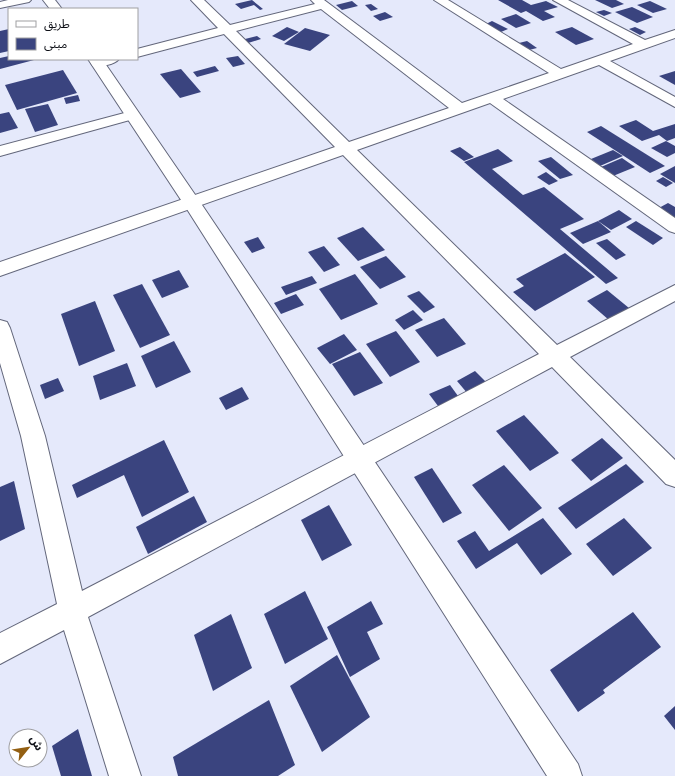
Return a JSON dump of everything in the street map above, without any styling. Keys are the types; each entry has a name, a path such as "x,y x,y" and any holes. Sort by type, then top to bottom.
{"street":[{"path":"0,5 25,0"},
{"path":"49,0 55,8"},
{"path":"197,0 675,476"},
{"path":"440,0 560,74"},
{"path":"559,0 644,45"},
{"path":"138,53 228,30 320,3 460,109"},
{"path":"0,269 675,34"},
{"path":"102,60 132,115 192,203 360,458 566,776"},
{"path":"601,61 675,103"},
{"path":"491,97 675,228"},
{"path":"0,151 132,115"},
{"path":"0,649 675,292"},
{"path":"0,328 33,436 72,610 125,776"}],"building":[{"path":"252,0 263,9 260,10 254,5 241,9 235,4"},
{"path":"498,0 522,0 531,5 546,1 558,7 544,11 555,17 543,21 526,11 521,13"},
{"path":"595,0 616,0 624,4 612,8"},
{"path":"352,1 358,6 342,10 336,5"},
{"path":"650,1 667,9 653,13 637,5"},
{"path":"371,4 378,9 371,11 365,5"},
{"path":"632,7 653,17 637,23 615,12"},
{"path":"604,10 612,13 604,16 596,12"},
{"path":"385,12 393,17 380,21 373,16"},
{"path":"516,14 531,23 516,28 501,19"},
{"path":"492,21 508,29 501,32 486,24"},
{"path":"287,27 299,32 284,41 272,36"},
{"path":"572,27 594,39 576,45 555,32"},
{"path":"635,27 646,32 640,35 629,29"},
{"path":"305,28 330,35 310,51 284,44"},
{"path":"8,29 8,51 0,53 0,31"},
{"path":"257,36 261,39 245,44 241,40"},
{"path":"527,41 537,48 529,50 519,43"},
{"path":"8,56 8,60 34,60 0,69 0,58"},
{"path":"238,56 245,64 233,67 226,58"},
{"path":"215,66 219,71 197,77 193,72"},
{"path":"181,69 201,92 180,98 160,74"},
{"path":"63,70 77,93 17,110 5,85"},
{"path":"675,71 675,85 659,76"},
{"path":"78,95 80,101 66,104 64,98"},
{"path":"48,104 58,125 35,132 25,109"},
{"path":"9,112 18,128 0,133 0,114"},
{"path":"636,120 653,131 675,124 675,138 667,141 659,135 642,141 619,126"},
{"path":"601,126 665,166 650,173 587,132"},
{"path":"666,141 675,146 675,153 667,157 651,148"},
{"path":"460,147 474,157 464,161 450,151"},
{"path":"498,149 513,161 492,169 523,195 544,187 584,219 560,229 618,278 606,284 464,162"},
{"path":"613,150 623,156 600,166 591,159"},
{"path":"551,157 573,175 560,179 538,161"},
{"path":"622,158 635,167 613,176 601,167"},
{"path":"675,166 675,183 660,174"},
{"path":"546,172 558,181 549,185 537,177"},
{"path":"663,177 673,183 666,187 656,181"},
{"path":"668,203 675,207 675,221 657,209"},
{"path":"619,210 632,219 611,230 598,221"},
{"path":"598,221 611,232 583,244 570,233"},
{"path":"636,221 663,238 653,245 626,227"},
{"path":"363,227 385,250 358,261 337,238"},
{"path":"258,237 265,248 252,253 244,242"},
{"path":"607,239 626,255 616,260 596,243"},
{"path":"324,246 340,265 324,272 308,252"},
{"path":"565,253 595,277 535,311 513,292 524,286 516,279"},
{"path":"386,256 406,277 380,289 360,267"},
{"path":"179,270 189,287 162,298 152,280"},
{"path":"355,274 378,304 341,320 319,289"},
{"path":"312,276 317,283 286,295 281,287"},
{"path":"142,284 170,335 140,348 113,295"},
{"path":"607,290 629,308 609,320 587,301"},
{"path":"419,291 435,307 424,313 407,296"},
{"path":"296,294 304,305 281,314 274,303"},
{"path":"95,301 115,351 79,366 61,314"},
{"path":"413,310 423,320 404,330 395,320"},
{"path":"444,318 466,344 437,357 415,330"},
{"path":"396,331 420,362 390,377 366,344"},
{"path":"344,334 357,350 330,364 317,348"},
{"path":"174,341 191,372 156,388 141,356"},
{"path":"360,352 383,383 354,396 332,364"},
{"path":"127,363 136,386 100,400 93,376"},
{"path":"475,371 487,383 468,394 457,381"},
{"path":"58,378 64,391 45,399 40,385"},
{"path":"450,385 458,396 438,406 429,394"},
{"path":"242,387 249,399 226,410 219,398"},
{"path":"524,415 559,453 530,471 496,431"},
{"path":"602,438 623,458 591,481 571,460"},
{"path":"164,440 189,492 142,517 124,475 77,498 72,485"},
{"path":"626,464 644,482 576,529 558,508"},
{"path":"504,465 542,508 509,531 472,485"},
{"path":"432,468 462,513 443,523 414,477"},
{"path":"14,481 25,529 0,541 0,487"},
{"path":"194,496 207,522 148,554 136,527"},
{"path":"329,505 352,545 322,561 301,520"},
{"path":"543,518 572,554 541,575 517,543 476,569 457,541 475,531 489,551"},
{"path":"624,518 652,548 613,576 586,544"},
{"path":"305,591 328,639 285,664 264,614"},
{"path":"371,601 383,624 367,632 380,659 350,677 327,627"},
{"path":"633,612 661,647 603,690 605,693 578,712 550,670"},
{"path":"231,614 252,668 213,691 194,635"},
{"path":"337,655 370,717 322,752 290,686"},
{"path":"269,700 295,765 278,776 178,776 173,757"},
{"path":"675,706 675,730 664,716"},
{"path":"78,729 92,776 61,776 52,746"}]}
